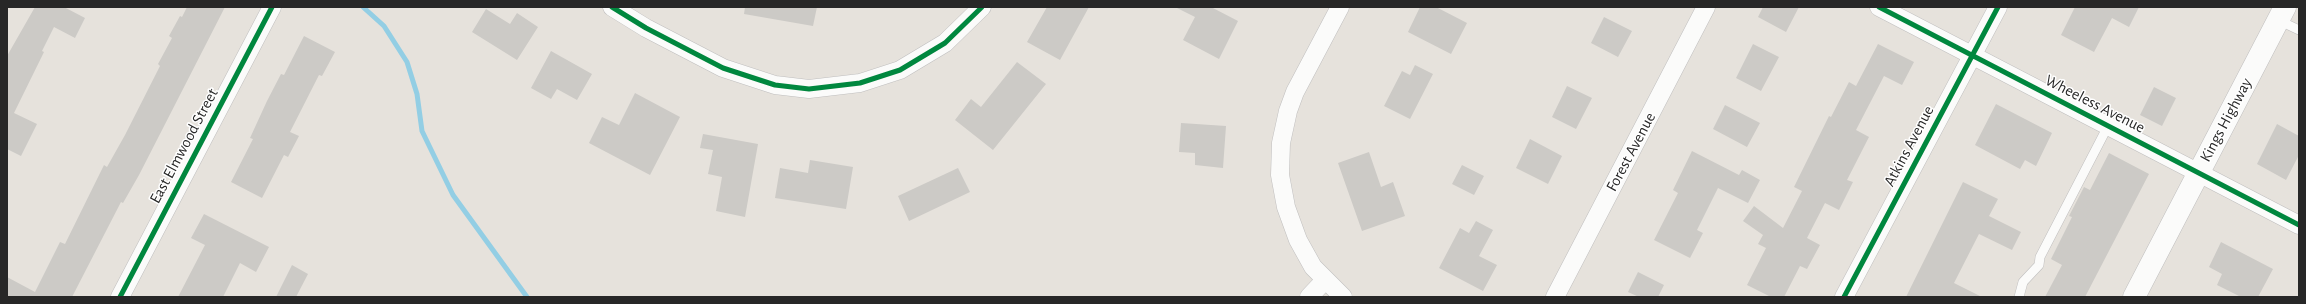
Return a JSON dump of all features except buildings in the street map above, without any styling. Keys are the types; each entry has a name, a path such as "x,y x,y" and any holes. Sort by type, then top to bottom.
{"main road":[{"name":"Kings Highway","path":"2134,297 2282,13"}],"street":[{"name":"East Elmwood Street","path":"120,297 272,7"},
{"path":"612,7 653,32 723,68 746,77 775,85 809,89 851,85 884,76 916,62 945,43 982,7"},
{"path":"1340,7 1296,92 1288,111 1281,143 1280,175 1291,225 1298,240 1313,267 1343,297"},
{"name":"Forest Avenue","path":"1555,297 1706,7"},
{"name":"Wheeless Avenue","path":"1878,7 2299,225"},
{"name":"Atkins Avenue","path":"1844,297 1998,7"},
{"path":"1309,297 1325,280"}],"lane":[{"path":"2282,13 2299,30"},
{"path":"2019,297 2023,282 2039,265 2040,257 2108,126"}],"waterway":[{"path":"363,7 384,26 407,62 417,94 422,131 453,195 527,297"}],"cycle path":[{"path":"120,297 272,7"},
{"path":"612,7 646,28 723,68 775,85 809,89 860,83 900,70 945,43 982,7"},
{"path":"1879,7 2299,225"},
{"path":"1844,297 1998,7"}]}
